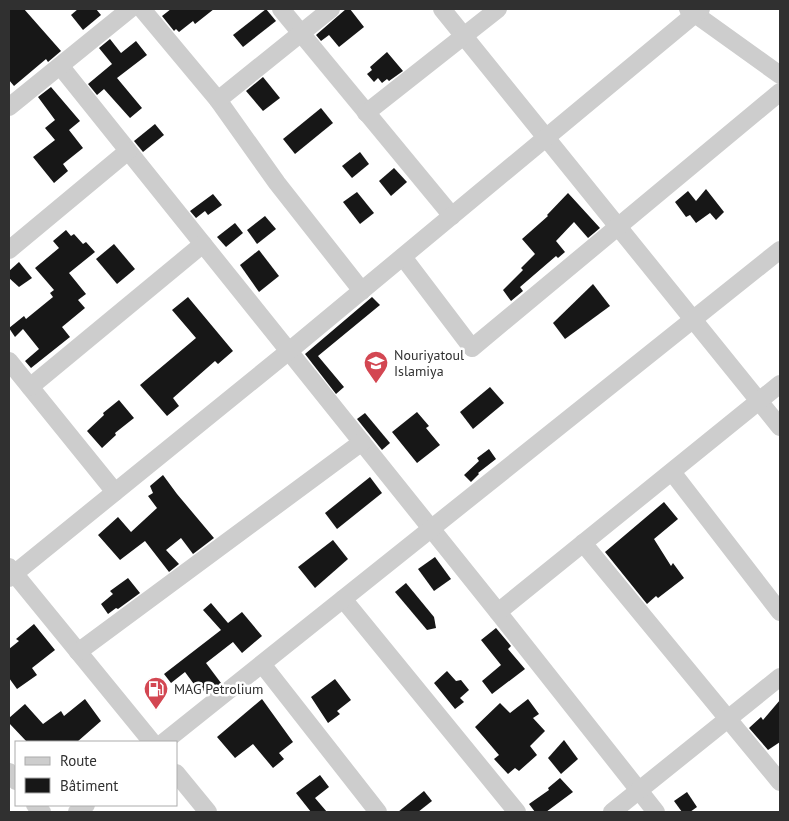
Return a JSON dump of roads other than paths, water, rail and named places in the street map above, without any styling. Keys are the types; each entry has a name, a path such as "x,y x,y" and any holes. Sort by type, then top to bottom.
{"street":[{"path":"9,107 130,9"},
{"path":"142,9 218,100 277,183 362,291"},
{"path":"281,9 452,216"},
{"path":"218,100 331,9"},
{"path":"442,9 780,427"},
{"path":"366,113 498,9"},
{"path":"151,741 10,572 115,492 289,352 695,10 780,75"},
{"path":"61,66 656,812"},
{"path":"403,257 472,348 780,92"},
{"path":"9,250 128,151"},
{"path":"30,387 203,244"},
{"path":"165,741 780,250"},
{"path":"9,361 115,492"},
{"path":"498,612 780,384"},
{"path":"78,652 362,442"},
{"path":"672,472 780,612"},
{"path":"583,543 780,782"},
{"path":"344,599 517,812"},
{"path":"262,664 378,812"},
{"path":"612,812 780,677"},
{"path":"178,774 208,812"}],"place":[{"name":"Nouriyatoul Islamiya","path":"376,384"},
{"name":"MAG Petrolium","path":"156,710"}]}
